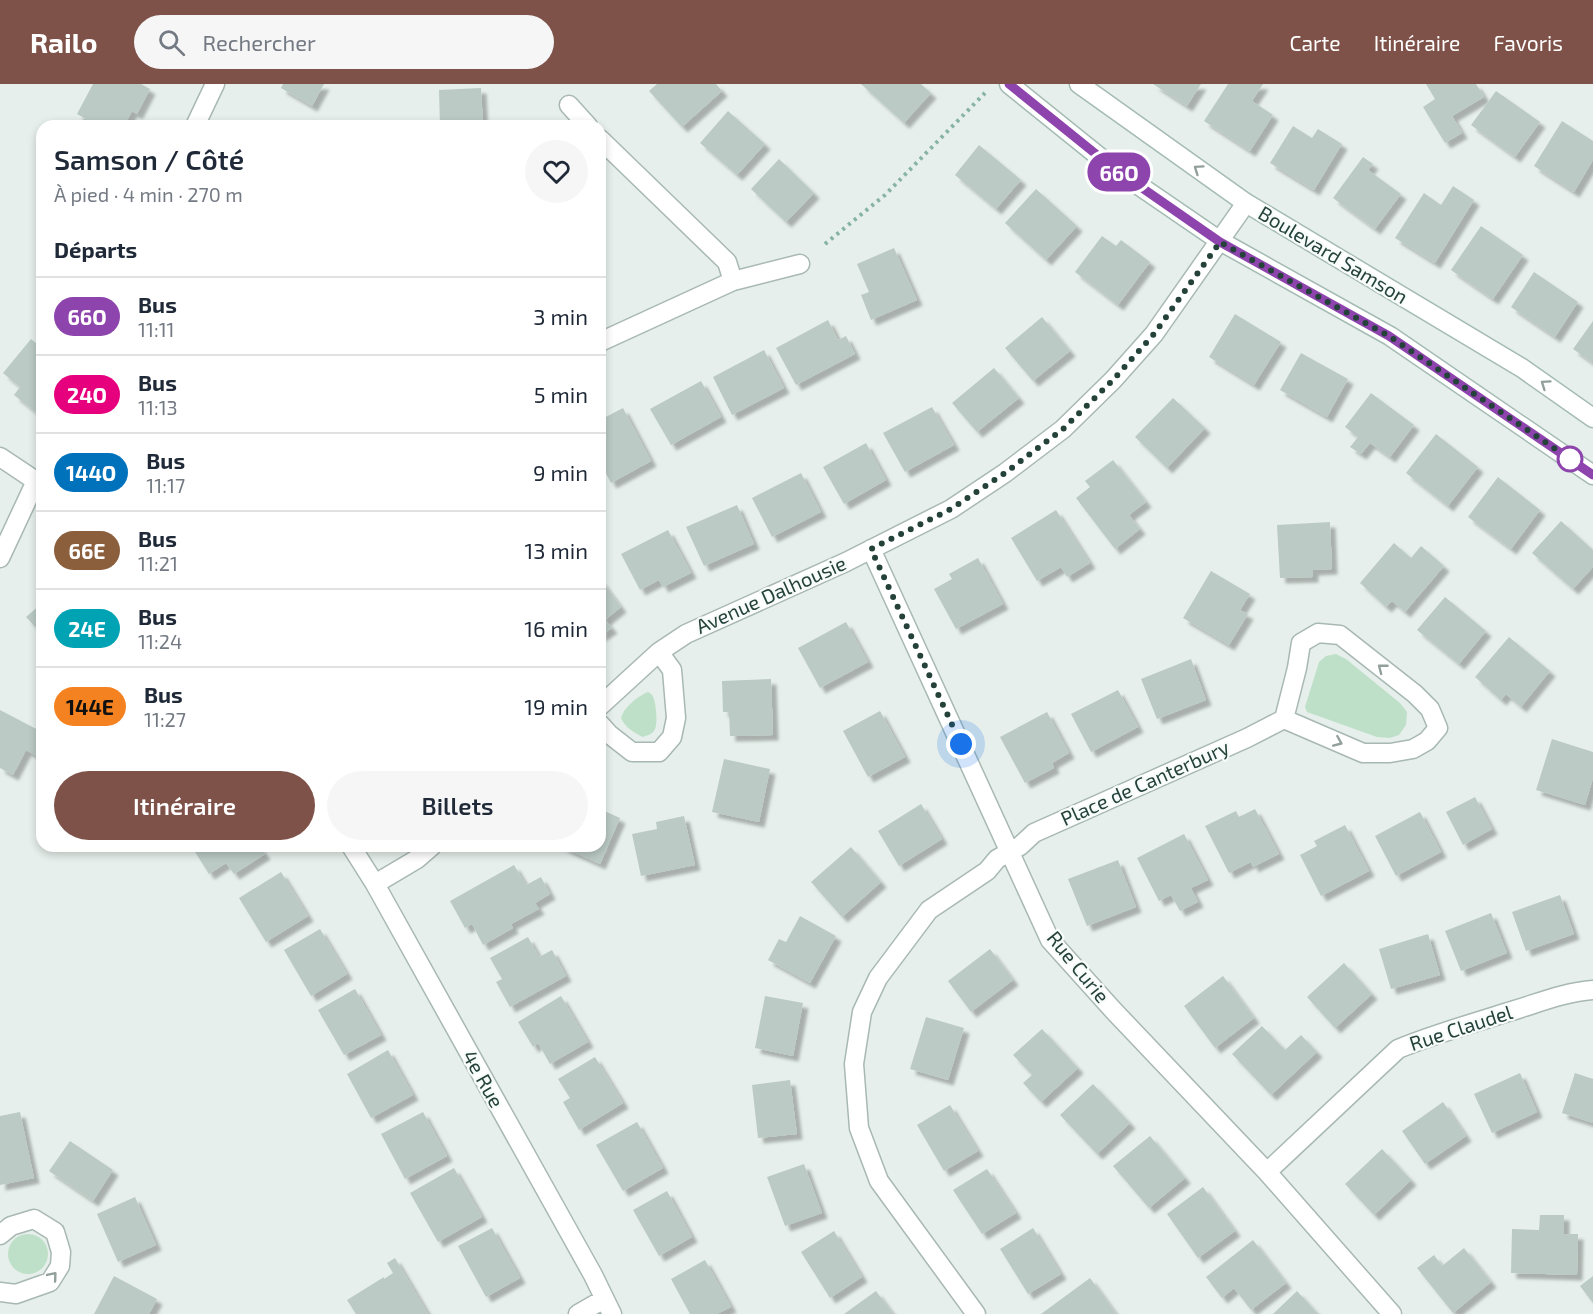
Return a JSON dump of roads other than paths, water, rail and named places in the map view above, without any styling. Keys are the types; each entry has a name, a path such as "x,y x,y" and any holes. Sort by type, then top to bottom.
{"street":[{"path":"198,120 215,84"},
{"name":"Boulevard Samson","path":"1079,84 1246,203 1522,368 1593,418"},
{"name":"Boulevard Samson","path":"1015,86 1112,167 1220,242 1389,336 1593,474"},
{"path":"569,105 583,120"},
{"path":"606,145 727,262 733,282"},
{"name":"Avenue Dalhousie","path":"606,701 659,652 686,634 871,549 951,509 1005,473 1063,429 1113,380 1154,334 1246,203"},
{"path":"606,339 733,282 800,264"},
{"path":"0,457 36,481"},
{"path":"0,558 36,489"},
{"name":"Rue Curie","path":"871,549 1050,940 1113,1010 1267,1172 1392,1314"},
{"path":"1318,633 1340,635 1415,694 1430,709 1438,728 1426,741 1413,749 1390,753 1363,753 1284,719 1301,643 1318,633"},
{"path":"606,731 632,752 659,753 672,737 675,718 672,670 659,652"},
{"name":"Place de Canterbury","path":"976,1314 879,1181 859,1128 854,1064 862,1012 878,978 929,910 987,871 998,859 1020,846 1034,833 1284,719"},
{"name":"4e Rue","path":"355,852 375,884 593,1275 608,1307"},
{"path":"375,884 425,852"},
{"name":"Rue Claudel","path":"1267,1172 1398,1049 1548,1000 1593,990"},
{"path":"0,1235 10,1226 34,1219 55,1232 61,1252 60,1266 50,1282 16,1294 0,1292"},
{"path":"578,1314 608,1307"}]}
